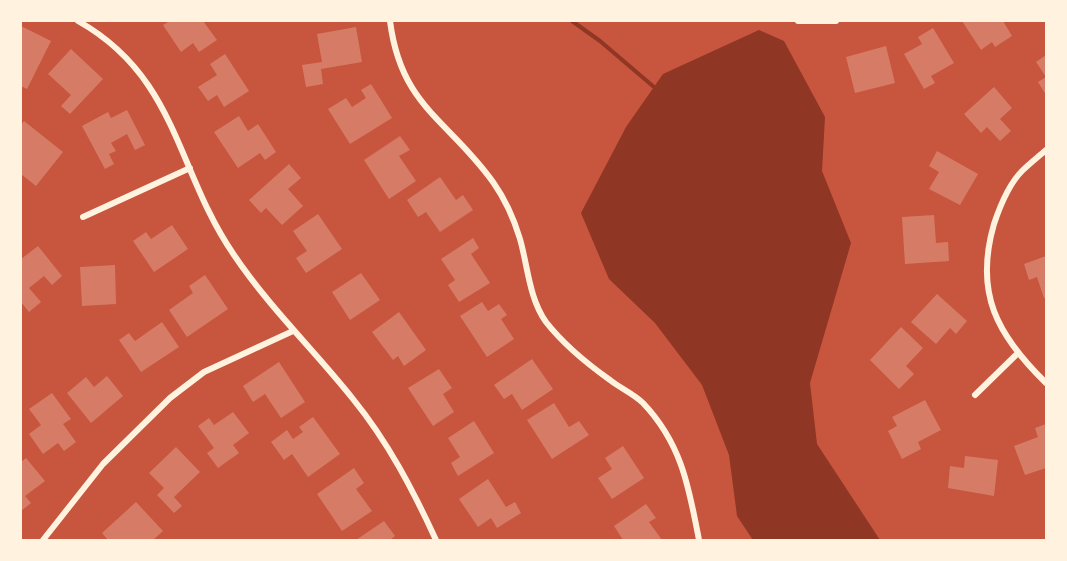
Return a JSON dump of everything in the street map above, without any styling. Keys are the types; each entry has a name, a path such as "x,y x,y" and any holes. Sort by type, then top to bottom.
{"street":[{"path":"78,21 108,41 148,82 175,130 214,223 233,254 293,331 353,398 380,434 410,482 436,540"},
{"path":"390,21 395,53 408,85 426,109 478,163 510,212 520,238 533,297 545,320 574,354 642,402 677,451 687,478 699,540"},
{"path":"798,21 836,21"},
{"path":"1046,150 1021,172 1009,189 997,214 985,277 994,310 1018,353 1046,383"},
{"path":"83,217 190,168"},
{"path":"43,540 103,464 170,398 204,372 293,331"},
{"path":"975,394 1018,353"}],"shaded area":[{"path":"759,30 784,41 825,117 822,171 851,243 810,383 817,444 880,540 753,540 737,516 729,455 702,385 655,323 609,279 581,213 626,127 663,74"}],"building":[{"path":"170,21 203,21 217,40 199,52 193,43 181,52 163,25"},
{"path":"962,21 1003,21 1012,36 995,47 992,42 981,50"},
{"path":"21,26 51,41 27,89 21,86"},
{"path":"356,27 362,62 321,69 323,84 306,87 302,65 322,62 317,34"},
{"path":"933,28 954,63 931,76 935,83 924,89 904,54 922,44 918,37"},
{"path":"886,46 895,83 855,93 846,57"},
{"path":"71,49 103,79 70,114 61,106 71,95 48,74"},
{"path":"225,54 249,91 224,107 217,95 208,101 198,87 217,75 210,64"},
{"path":"1046,55 1046,77 1036,62"},
{"path":"1046,77 1046,95 1038,82"},
{"path":"371,84 392,118 350,144 328,109 346,98 352,107 366,98 361,90"},
{"path":"994,87 1012,108 1000,119 1011,131 1000,141 987,127 981,133 964,114"},
{"path":"127,110 145,145 135,150 127,134 111,143 116,151 109,154 114,164 105,169 82,126 108,112 111,118"},
{"path":"239,116 248,131 258,124 276,152 265,160 260,153 238,168 214,132"},
{"path":"24,121 63,152 36,186 21,174 21,125"},
{"path":"400,136 410,150 399,156 416,181 389,199 364,160"},
{"path":"937,151 978,174 960,205 929,189 939,172 929,166"},
{"path":"289,164 301,178 288,189 303,206 282,225 266,208 261,213 249,200"},
{"path":"440,177 456,200 463,195 473,210 440,232 426,212 418,217 407,200"},
{"path":"318,214 342,249 306,273 296,258 307,251 293,231"},
{"path":"934,215 936,243 948,242 949,261 905,264 902,217"},
{"path":"172,225 188,249 154,272 133,241 146,232 151,239"},
{"path":"473,238 479,248 471,254 490,283 459,302 448,285 455,280 441,259"},
{"path":"38,246 62,276 52,285 44,276 29,288 41,302 29,312 21,302 21,259"},
{"path":"1046,256 1046,298 1044,298 1037,277 1029,280 1024,264"},
{"path":"115,265 116,304 82,306 80,267"},
{"path":"361,273 380,300 350,320 332,292"},
{"path":"205,275 228,309 187,337 169,310 193,293 189,286"},
{"path":"937,294 967,321 956,334 950,328 936,344 911,322"},
{"path":"482,302 488,311 499,304 507,315 501,319 514,339 487,357 460,316"},
{"path":"399,312 426,350 404,366 398,356 393,360 372,332"},
{"path":"162,322 179,347 141,372 119,340 129,333 135,341"},
{"path":"901,327 923,348 906,366 914,374 899,389 870,360"},
{"path":"532,359 553,389 522,410 512,394 504,399 494,385"},
{"path":"279,362 305,402 281,418 265,394 253,402 243,386"},
{"path":"439,369 452,388 443,394 454,412 433,426 408,388"},
{"path":"107,376 123,396 91,423 67,393 86,377 94,387"},
{"path":"52,393 71,419 63,424 76,442 64,451 58,443 43,454 29,434 41,425 29,409"},
{"path":"925,400 941,430 918,442 921,449 902,459 888,431 897,426 892,417"},
{"path":"554,403 569,427 579,421 589,435 552,459 527,420"},
{"path":"233,412 249,433 233,445 239,453 218,468 207,453 214,448 198,426 209,418 214,425"},
{"path":"313,417 340,454 308,477 292,454 284,460 271,442 287,430 293,439 303,432 299,427"},
{"path":"474,421 494,453 458,476 451,463 460,457 448,438"},
{"path":"1046,424 1046,468 1025,475 1014,446 1038,437 1035,428"},
{"path":"623,446 644,478 612,499 598,478 612,469 605,458"},
{"path":"176,447 200,472 174,497 182,506 174,513 157,495 164,488 149,473"},
{"path":"965,456 998,460 994,496 948,488 950,466 964,468"},
{"path":"26,458 45,481 25,496 31,503 21,511 21,462"},
{"path":"354,468 364,483 356,489 372,511 342,531 317,494"},
{"path":"488,479 506,507 515,502 521,513 497,528 491,518 478,527 459,499"},
{"path":"136,502 163,531 153,540 108,540 102,533"},
{"path":"646,504 656,518 649,522 662,540 623,540 614,526"},
{"path":"384,521 395,536 390,540 356,540"}],"waterway":[{"path":"572,21 600,41 654,87"}]}
